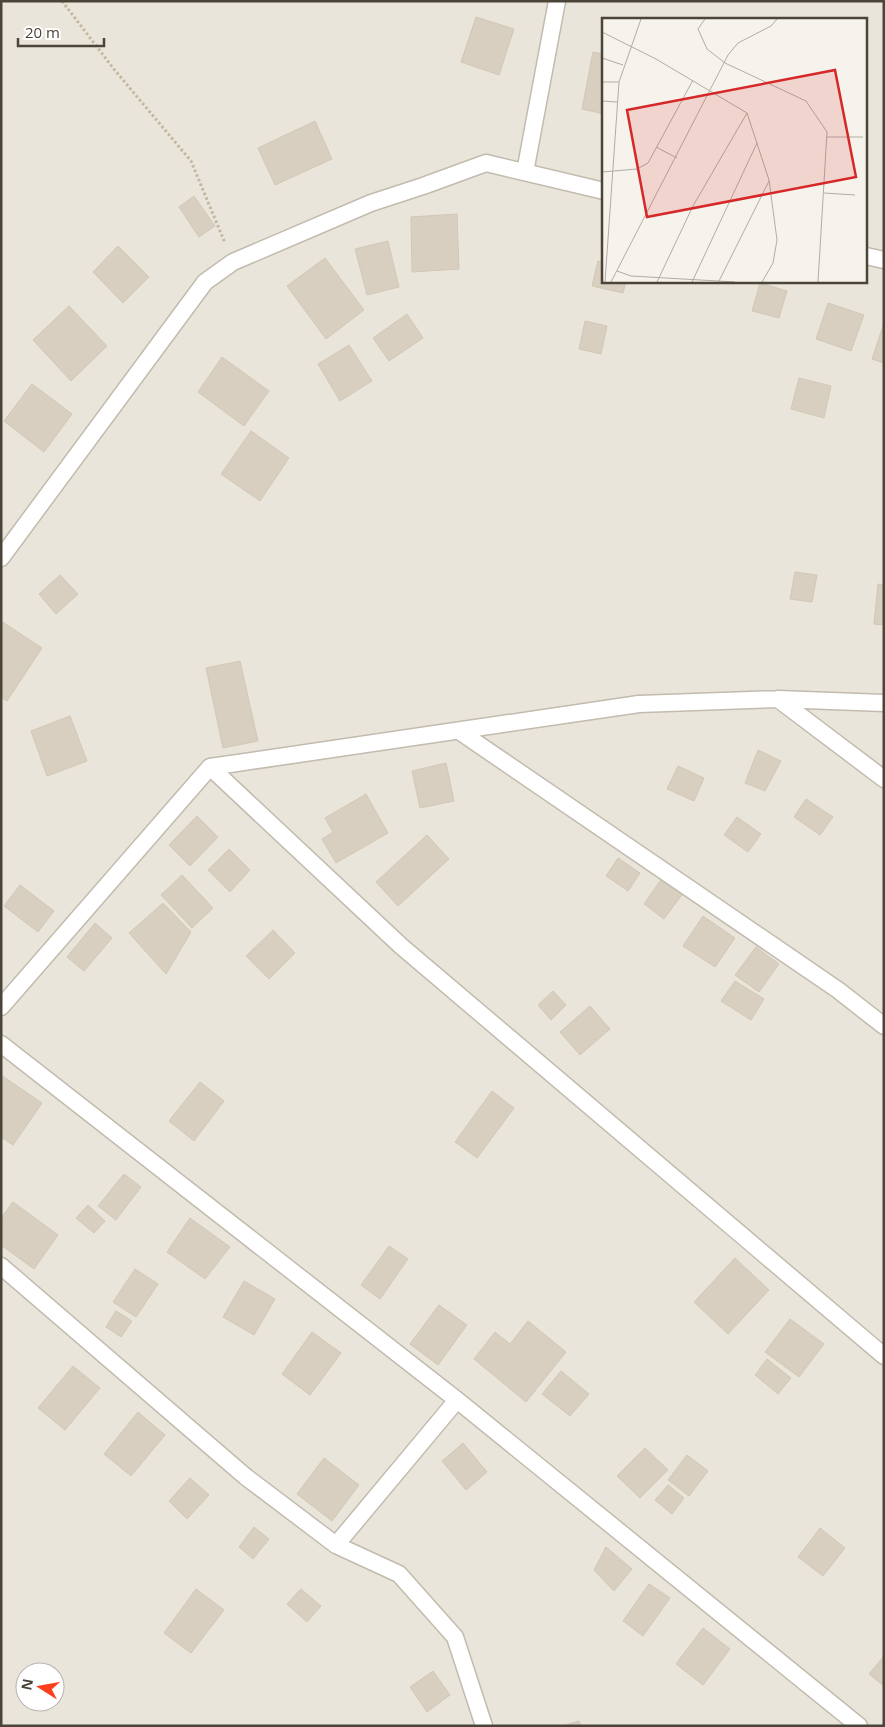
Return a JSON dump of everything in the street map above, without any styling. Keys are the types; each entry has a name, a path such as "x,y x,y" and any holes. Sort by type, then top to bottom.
{"lane":[{"path":"525,172 557,1"},
{"path":"1,558 205,282 233,262 371,203 486,163 602,190"},
{"path":"868,256 884,260"},
{"path":"1,1007 210,767 639,704 778,699 884,703"},
{"path":"778,699 884,780"},
{"path":"459,730 821,979 884,1026"},
{"path":"210,767 401,946 884,1356"},
{"path":"1,1044 457,1400 859,1726"},
{"path":"1,1266 246,1477 336,1545 398,1574 455,1637 484,1726"},
{"path":"336,1545 457,1400"}],"path":[{"path":"62,1 113,68 191,161 233,262"}],"shaded area":[{"path":"1,1 884,1 884,1726 1,1726"}],"building":[{"path":"476,17 514,29 499,75 461,62"},
{"path":"593,52 602,54 602,114 582,109"},
{"path":"315,121 332,159 275,185 258,148"},
{"path":"194,196 215,226 199,237 179,207"},
{"path":"457,214 459,269 412,272 411,217"},
{"path":"388,241 399,287 367,295 355,249"},
{"path":"118,246 149,277 123,303 93,272"},
{"path":"325,258 364,310 326,339 287,286"},
{"path":"598,261 602,262 602,282 626,282 623,293 592,286"},
{"path":"760,283 787,291 779,318 752,311"},
{"path":"828,303 864,315 851,351 816,339"},
{"path":"69,306 107,346 71,381 33,340"},
{"path":"407,314 423,338 389,361 373,338"},
{"path":"585,321 607,326 601,354 579,349"},
{"path":"884,323 884,363 872,359"},
{"path":"349,345 372,381 340,401 318,364"},
{"path":"222,357 269,391 244,426 198,392"},
{"path":"799,378 831,386 824,418 791,409"},
{"path":"32,384 72,414 44,452 4,421"},
{"path":"251,431 289,458 260,501 221,474"},
{"path":"795,572 817,575 812,602 790,599"},
{"path":"60,575 78,594 56,614 39,594"},
{"path":"878,584 884,585 884,625 874,624"},
{"path":"1,621 42,648 7,701 1,697"},
{"path":"240,661 258,741 223,748 206,668"},
{"path":"70,716 87,761 47,776 31,731"},
{"path":"758,750 781,761 765,791 745,783"},
{"path":"446,763 454,801 420,808 412,771"},
{"path":"678,766 704,778 694,801 667,789"},
{"path":"366,794 388,833 336,863 322,839 333,832 325,818"},
{"path":"806,799 833,817 820,835 794,817"},
{"path":"197,816 218,837 190,866 169,845"},
{"path":"737,817 761,834 748,852 724,835"},
{"path":"427,835 449,859 398,906 376,882"},
{"path":"229,849 250,870 230,892 208,870"},
{"path":"618,858 640,873 628,891 606,876"},
{"path":"182,875 213,908 192,928 161,895"},
{"path":"663,877 684,892 664,919 644,904"},
{"path":"20,885 54,911 38,932 4,906"},
{"path":"163,903 191,932 166,974 129,933"},
{"path":"703,916 735,938 715,967 683,946"},
{"path":"95,923 112,938 84,971 67,957"},
{"path":"273,930 295,953 269,979 246,956"},
{"path":"756,947 779,964 759,992 735,975"},
{"path":"735,981 764,999 751,1020 721,1001"},
{"path":"553,991 566,1005 551,1020 538,1005"},
{"path":"590,1006 610,1029 580,1055 560,1032"},
{"path":"1,1075 42,1103 13,1145 1,1137"},
{"path":"200,1082 224,1101 194,1141 169,1121"},
{"path":"492,1091 514,1108 477,1158 455,1142"},
{"path":"124,1174 141,1187 116,1220 98,1206"},
{"path":"13,1202 58,1235 34,1269 1,1245 1,1218"},
{"path":"88,1205 105,1221 94,1233 76,1218"},
{"path":"190,1218 230,1247 205,1279 167,1252"},
{"path":"389,1246 408,1259 380,1299 361,1285"},
{"path":"735,1258 769,1290 728,1334 694,1302"},
{"path":"135,1269 158,1284 136,1317 113,1302"},
{"path":"244,1281 275,1299 254,1335 223,1317"},
{"path":"439,1305 467,1325 438,1365 410,1344"},
{"path":"116,1311 132,1321 121,1337 106,1327"},
{"path":"790,1319 824,1344 799,1377 765,1352"},
{"path":"528,1321 566,1352 526,1402 474,1359 495,1332 510,1344"},
{"path":"312,1332 341,1353 310,1395 282,1374"},
{"path":"767,1359 791,1378 778,1394 755,1375"},
{"path":"73,1366 100,1388 65,1430 38,1408"},
{"path":"561,1371 589,1394 570,1416 542,1394"},
{"path":"138,1412 165,1435 131,1476 104,1454"},
{"path":"463,1443 487,1472 466,1490 442,1461"},
{"path":"645,1448 668,1470 640,1498 617,1476"},
{"path":"687,1455 708,1471 689,1496 668,1480"},
{"path":"324,1458 359,1485 332,1521 297,1494"},
{"path":"190,1478 209,1495 187,1519 169,1501"},
{"path":"668,1485 684,1498 672,1514 655,1500"},
{"path":"254,1527 269,1539 253,1559 239,1547"},
{"path":"820,1528 845,1548 823,1576 798,1557"},
{"path":"606,1547 632,1569 614,1591 594,1570"},
{"path":"649,1584 670,1598 643,1636 623,1621"},
{"path":"196,1589 224,1610 191,1653 164,1633"},
{"path":"301,1589 321,1606 307,1622 287,1604"},
{"path":"703,1628 730,1649 703,1685 676,1664"},
{"path":"884,1656 884,1686 869,1674"},
{"path":"433,1671 450,1695 427,1712 410,1687"},
{"path":"579,1721 581,1726 562,1726"}]}
